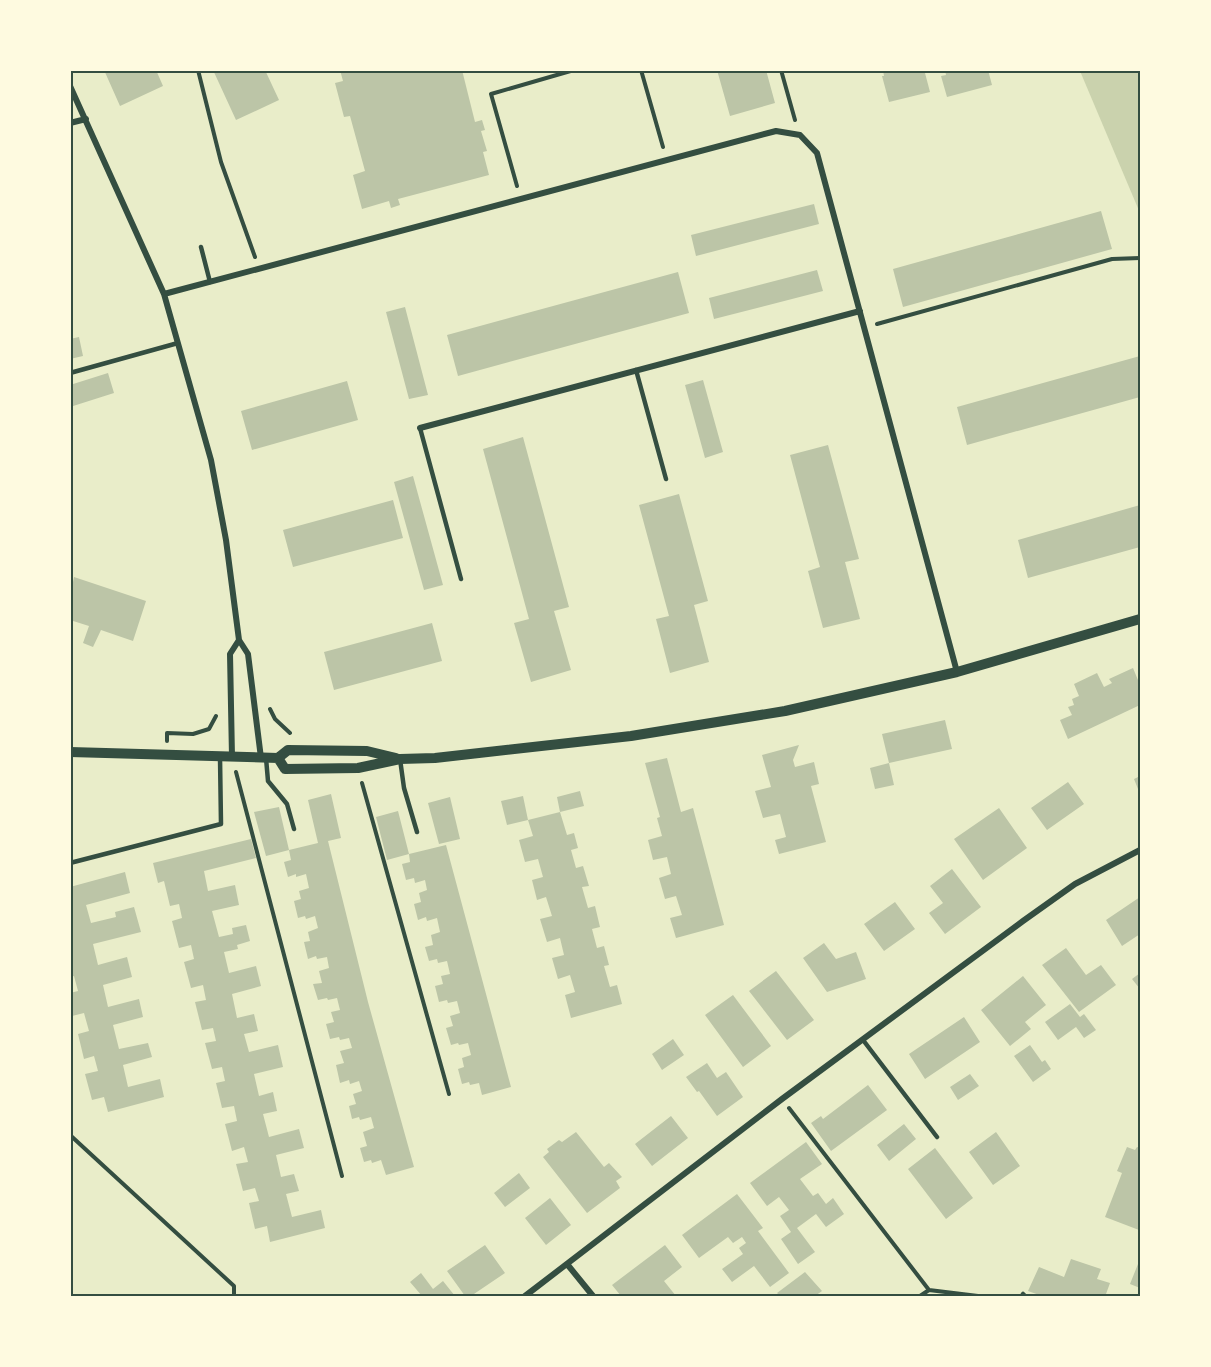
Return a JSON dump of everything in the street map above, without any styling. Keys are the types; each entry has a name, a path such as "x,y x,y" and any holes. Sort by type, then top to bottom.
{"street":[{"path":"70,86 164,294 211,460 226,540 239,639 248,654 264,758"},
{"path":"70,123 86,119"},
{"path":"164,294 776,131 800,135 817,153 957,672"},
{"path":"420,428 860,311"},
{"path":"278,758 285,769 358,768 400,759 435,758 675,729 785,711 957,672 1140,619"},
{"path":"232,757 230,654 239,639"},
{"path":"70,752 278,758 288,750 367,751 400,759"},
{"path":"525,1296 782,1099 1013,928 1075,884 1140,850"},
{"path":"567,1264 593,1296"}],"lane":[{"path":"201,247 210,282"},
{"path":"70,373 178,343"},
{"path":"636,370 666,479"},
{"path":"420,428 461,579"},
{"path":"70,863 221,824 220,757"},
{"path":"264,758 268,781 287,804 294,829"},
{"path":"400,759 404,788 417,832"},
{"path":"863,1040 937,1137"}],"path":[{"path":"198,70 222,162 259,270"},
{"path":"521,199 491,94 574,70"},
{"path":"641,70 667,160"},
{"path":"781,70 800,135"},
{"path":"864,327 1112,259 1140,258"},
{"path":"232,757 342,1176"},
{"path":"358,768 448,1094"},
{"path":"782,1099 929,1290"},
{"path":"70,1135 234,1286 234,1296"},
{"path":"920,1296 929,1290 978,1296"}],"green space":[{"path":"1080,71 1140,71 1140,213"}],"building":[{"path":"104,70 156,70 163,86 120,106"},
{"path":"213,70 265,70 279,100 236,120"},
{"path":"340,70 462,70 475,122 482,120 485,130 481,131 487,151 483,152 489,175 398,199 400,205 391,208 389,201 362,209 353,175 365,171 350,116 344,117 335,83 343,81"},
{"path":"717,70 766,70 775,103 730,116"},
{"path":"883,70 931,70 925,73 930,92 889,102 882,76 884,76"},
{"path":"945,70 988,70 992,85 947,97 941,76 946,75"},
{"path":"814,204 819,224 696,256 691,235"},
{"path":"1101,211 1112,249 903,307 893,269"},
{"path":"817,270 823,291 714,319 709,298"},
{"path":"678,272 689,313 458,376 447,335"},
{"path":"405,307 428,395 409,399 386,312"},
{"path":"79,337 83,356 70,359 70,339"},
{"path":"1140,356 1140,397 967,445 957,407"},
{"path":"108,373 114,393 70,407 70,385"},
{"path":"703,380 723,452 705,458 685,385"},
{"path":"347,381 358,420 252,450 241,411"},
{"path":"523,437 569,607 554,611 571,670 531,682 514,623 529,619 483,449"},
{"path":"828,445 859,559 845,562 860,619 823,628 808,571 820,567 790,455"},
{"path":"413,476 443,585 424,590 394,482"},
{"path":"679,494 708,601 694,605 709,662 670,673 656,619 669,616 639,505"},
{"path":"393,500 403,538 293,567 283,530"},
{"path":"1140,505 1140,547 1028,578 1018,540"},
{"path":"74,577 146,601 133,641 101,630 93,647 83,643 89,626 70,620 70,581 73,582"},
{"path":"432,623 442,661 334,690 324,652"},
{"path":"1133,668 1140,685 1140,705 1068,739 1060,720 1072,715 1068,707 1074,705 1072,699 1079,696 1074,684 1097,673 1104,687 1112,683 1109,679"},
{"path":"945,720 952,749 889,763 882,734"},
{"path":"799,745 793,760 795,767 814,762 819,784 811,786 826,842 779,854 775,840 786,837 780,814 763,818 755,791 771,787 762,755"},
{"path":"667,758 681,812 693,808 724,925 676,938 670,918 682,915 676,896 665,899 659,878 671,874 667,857 653,860 648,840 662,836 657,818 660,817 645,763"},
{"path":"889,763 894,785 875,789 870,768"},
{"path":"1140,776 1140,794 1134,779"},
{"path":"1068,782 1084,804 1047,830 1031,808"},
{"path":"580,791 584,806 560,812 557,797"},
{"path":"331,794 341,838 328,841 368,1002 414,1167 386,1175 381,1160 372,1163 371,1160 364,1162 360,1148 367,1146 363,1132 374,1128 371,1117 360,1120 359,1117 352,1119 349,1106 356,1104 353,1094 362,1091 359,1081 350,1084 349,1080 340,1083 336,1065 344,1063 340,1051 352,1048 349,1038 330,1039 326,1024 334,1022 331,1012 340,1010 337,998 318,1000 313,984 322,983 319,971 329,968 327,957 317,959 316,956 308,959 304,942 310,941 308,932 318,928 315,916 306,919 305,916 298,918 294,901 301,899 299,891 309,888 306,874 288,877 284,862 291,860 289,850 318,843 308,800"},
{"path":"523,796 528,820 507,825 501,801"},
{"path":"450,797 460,839 439,844 428,803"},
{"path":"279,807 289,850 266,856 254,812"},
{"path":"999,808 1027,848 983,880 954,839"},
{"path":"398,811 409,854 387,860 376,817"},
{"path":"560,812 567,835 574,833 578,848 571,850 576,868 583,866 589,886 582,887 588,908 595,906 600,927 592,929 597,948 604,946 609,965 604,966 610,987 617,985 622,1004 571,1018 565,995 575,992 570,975 558,979 552,958 564,955 560,938 547,942 540,919 552,916 546,897 537,900 532,880 543,877 538,859 525,862 519,840 533,836 528,820"},
{"path":"251,839 256,858 204,871 208,891 235,885 239,905 212,911 219,937 233,934 232,928 246,925 250,941 237,945 238,949 224,952 229,973 256,966 261,986 232,994 237,1018 254,1014 258,1031 244,1034 249,1052 278,1045 283,1067 254,1074 259,1096 273,1092 277,1111 263,1114 269,1137 299,1129 304,1148 276,1155 281,1177 294,1174 299,1191 286,1194 292,1217 321,1210 325,1228 270,1242 267,1226 255,1229 249,1203 259,1201 255,1188 243,1191 236,1164 248,1162 244,1147 232,1151 225,1124 237,1121 234,1106 222,1108 216,1083 225,1081 222,1067 212,1069 205,1043 216,1041 213,1028 202,1030 195,1002 206,1000 203,985 191,988 184,962 194,959 191,945 179,948 172,921 182,918 179,904 170,906 164,881 158,883 153,863"},
{"path":"446,845 511,1087 482,1095 479,1083 462,1084 458,1069 464,1067 462,1058 471,1055 468,1043 451,1045 446,1028 453,1026 450,1016 460,1013 457,1001 439,1002 435,986 443,984 441,976 450,974 447,961 438,963 437,959 429,961 425,947 433,945 431,935 440,932 437,918 427,921 426,917 418,920 414,904 421,902 419,893 427,890 425,880 415,883 414,878 406,880 402,864 410,862 409,854"},
{"path":"952,869 981,907 945,934 929,913 943,903 930,886"},
{"path":"125,872 130,893 86,905 91,923 116,917 115,912 134,907 141,932 93,944 98,965 127,957 132,977 103,985 108,1007 139,999 143,1017 113,1025 119,1049 148,1043 152,1057 123,1065 128,1087 160,1079 164,1097 108,1112 104,1097 92,1100 85,1074 98,1071 94,1056 84,1059 78,1034 89,1031 84,1013 72,1016 70,1008 70,993 78,991 74,976 70,977 70,887"},
{"path":"1140,897 1140,934 1122,946 1106,920"},
{"path":"895,902 915,929 884,951 864,924"},
{"path":"824,943 836,959 856,952 866,979 827,992 803,958"},
{"path":"1066,948 1086,975 1101,965 1116,985 1079,1012 1042,965"},
{"path":"776,971 814,1020 787,1040 749,991"},
{"path":"1140,973 1140,989 1132,979"},
{"path":"1023,976 1046,1005 1025,1022 1031,1029 1010,1046 981,1010"},
{"path":"733,995 771,1046 743,1067 705,1015"},
{"path":"1070,1004 1080,1017 1084,1014 1096,1030 1084,1038 1076,1027 1058,1040 1045,1022"},
{"path":"964,1017 980,1042 925,1079 909,1054"},
{"path":"673,1039 684,1055 662,1070 652,1054"},
{"path":"1030,1045 1042,1062 1045,1060 1051,1069 1033,1082 1014,1056"},
{"path":"707,1063 717,1078 726,1072 743,1097 717,1116 686,1077"},
{"path":"970,1074 979,1086 958,1100 950,1087"},
{"path":"868,1085 887,1110 831,1151 811,1123 821,1116 823,1119"},
{"path":"671,1116 688,1138 652,1166 635,1144"},
{"path":"904,1124 916,1139 889,1161 877,1145"},
{"path":"576,1132 604,1167 609,1163 622,1177 616,1181 620,1188 587,1213 543,1157 549,1152 547,1149"},
{"path":"996,1132 1020,1166 993,1185 969,1152"},
{"path":"806,1142 822,1164 800,1179 813,1196 818,1193 826,1204 833,1198 844,1214 826,1227 816,1214 797,1228 815,1252 798,1264 781,1239 791,1232 780,1216 789,1210 779,1197 767,1206 750,1183"},
{"path":"1127,1147 1135,1150 1137,1147 1140,1148 1139,1230 1105,1217 1122,1173 1117,1171"},
{"path":"935,1148 973,1198 946,1219 908,1169"},
{"path":"519,1173 530,1188 505,1207 494,1193"},
{"path":"737,1194 763,1228 758,1231 789,1273 770,1287 754,1266 732,1282 722,1269 743,1254 739,1248 746,1243 742,1237 733,1243 728,1237 699,1258 682,1235"},
{"path":"550,1198 571,1225 546,1245 525,1218"},
{"path":"485,1245 505,1273 471,1296 465,1296 447,1271"},
{"path":"665,1245 682,1267 664,1281 676,1296 621,1296 612,1285"},
{"path":"1071,1259 1101,1269 1097,1279 1110,1283 1106,1294 1114,1296 1042,1296 1028,1291 1039,1267 1064,1277"},
{"path":"1140,1259 1140,1288 1130,1284"},
{"path":"805,1272 822,1291 815,1296 780,1296 777,1293"},
{"path":"421,1273 433,1289 443,1281 455,1296 422,1296 410,1282"}]}
